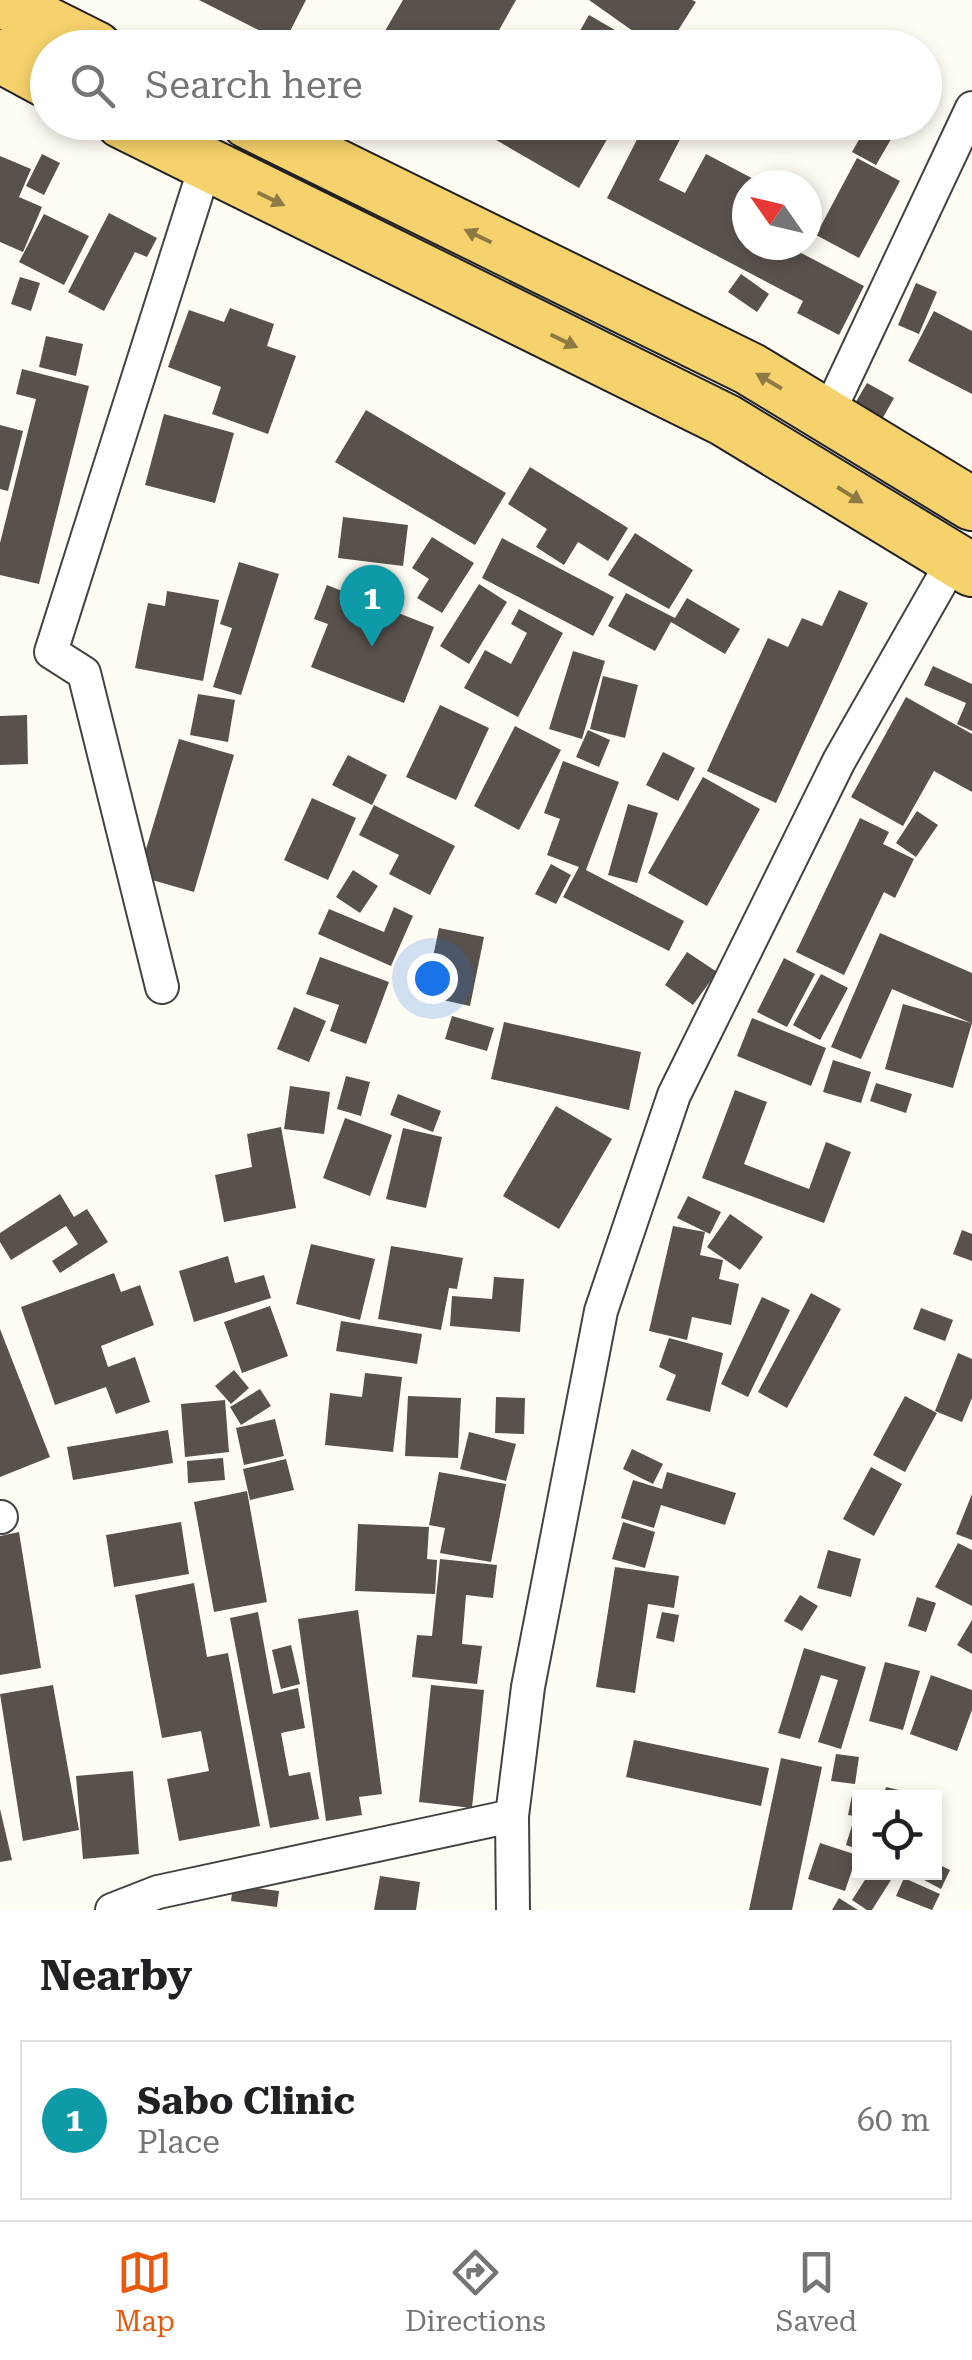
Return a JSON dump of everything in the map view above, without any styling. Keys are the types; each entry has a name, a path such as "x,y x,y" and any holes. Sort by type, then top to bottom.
{"main road":[{"path":"0,0 60,30"},
{"path":"0,56 30,72"},
{"path":"155,140 724,420 963,565"},
{"path":"285,140 750,369 972,504"}],"street":[{"path":"827,416 972,108"},
{"path":"162,987 84,674 51,652 204,167"},
{"path":"513,1910 512,1816 528,1686 601,1311 668,1113 839,761 963,565"},
{"path":"112,1910 158,1892 512,1816"}],"building":[{"path":"199,0 306,0 291,30 258,30"},
{"path":"403,0 516,0 499,30 386,30"},
{"path":"589,0 696,2 678,30 632,30"},
{"path":"589,15 615,30 580,30"},
{"path":"496,140 607,140 579,188"},
{"path":"637,140 680,140 659,180 685,193 706,154 736,170 732,170 732,260 815,260 864,286 839,335 797,313 803,301 607,198"},
{"path":"859,140 891,140 876,165 852,152"},
{"path":"42,154 60,163 44,195 26,186"},
{"path":"0,156 31,169 19,197 42,207 23,252 0,242"},
{"path":"857,158 900,181 859,258 822,238 822,224"},
{"path":"109,213 157,238 147,257 135,252 104,311 68,292"},
{"path":"44,214 89,236 64,285 19,262"},
{"path":"741,274 769,294 757,312 728,292"},
{"path":"20,277 40,283 31,311 11,304"},
{"path":"916,283 937,292 919,334 898,325"},
{"path":"230,308 274,324 267,346 296,356 268,434 212,414 221,387 168,367 189,310 224,322"},
{"path":"934,311 972,331 972,394 908,361"},
{"path":"46,336 83,344 76,376 39,367"},
{"path":"22,369 89,386 39,584 0,575 0,543 36,399 16,394"},
{"path":"867,383 894,398 881,421 854,405"},
{"path":"366,410 506,493 475,545 335,462"},
{"path":"164,414 234,433 215,503 145,485"},
{"path":"0,425 23,431 8,491 0,489"},
{"path":"530,467 628,528 608,561 578,542 564,565 536,547 547,529 508,504"},
{"path":"343,517 408,525 403,566 338,558"},
{"path":"635,533 693,570 669,609 608,575"},
{"path":"432,537 474,563 442,613 417,598 429,579 412,568"},
{"path":"502,538 614,597 593,636 482,578"},
{"path":"239,562 279,574 241,695 213,687 232,628 220,624"},
{"path":"479,584 507,602 469,664 440,646"},
{"path":"327,585 434,627 404,703 311,667 328,624 314,619"},
{"path":"839,590 868,603 776,803 707,771 768,638 788,647 802,618 822,626"},
{"path":"167,591 219,600 203,681 135,668 148,603 165,606"},
{"path":"626,593 675,618 687,598 740,629 725,654 671,622 655,651 608,626"},
{"path":"519,609 563,633 518,717 464,688 485,650 511,664 527,633 511,624"},
{"path":"573,651 605,661 582,739 549,729"},
{"path":"933,666 972,684 972,731 957,724 966,703 924,685"},
{"path":"603,676 638,685 625,738 590,729"},
{"path":"198,694 235,700 228,742 190,735"},
{"path":"906,697 972,734 972,792 934,771 903,826 851,797"},
{"path":"440,705 489,728 456,800 406,777"},
{"path":"27,715 28,764 0,765 0,716"},
{"path":"515,726 561,750 519,830 474,806"},
{"path":"588,730 610,740 599,767 576,757"},
{"path":"179,739 234,755 194,892 138,876"},
{"path":"663,752 695,768 678,801 646,785"},
{"path":"348,755 387,775 372,805 332,785"},
{"path":"563,761 619,782 586,870 684,921 669,951 563,897 579,867 547,855 560,819 544,813"},
{"path":"703,777 760,809 707,906 648,873"},
{"path":"312,798 356,818 328,880 284,860"},
{"path":"628,804 658,813 637,883 608,875"},
{"path":"374,805 455,846 430,895 389,874 399,855 359,835"},
{"path":"917,811 938,825 916,857 896,843"},
{"path":"860,818 889,832 883,844 914,859 895,898 884,892 844,975 796,952"},
{"path":"551,864 571,875 556,904 535,894"},
{"path":"353,870 378,886 360,913 336,897"},
{"path":"394,907 413,916 391,966 318,934 329,909 384,932"},
{"path":"439,928 484,937 470,1006 425,996"},
{"path":"880,933 972,973 972,1023 953,1088 885,1069 903,1004 971,1023 892,989 861,1059 831,1047"},
{"path":"687,952 717,972 693,1005 665,985"},
{"path":"320,957 389,982 366,1044 330,1031 339,1005 306,994"},
{"path":"784,958 815,974 787,1027 757,1012"},
{"path":"821,974 848,988 820,1040 793,1025"},
{"path":"294,1007 326,1021 309,1062 277,1049"},
{"path":"452,1016 494,1028 487,1051 445,1039"},
{"path":"752,1018 826,1048 811,1086 737,1056"},
{"path":"504,1022 641,1052 629,1110 491,1079"},
{"path":"833,1060 871,1072 861,1103 823,1092"},
{"path":"346,1076 370,1082 361,1116 337,1109"},
{"path":"876,1083 912,1094 906,1113 870,1101"},
{"path":"290,1086 330,1092 324,1134 284,1129"},
{"path":"735,1090 767,1102 744,1164 809,1189 826,1142 851,1152 824,1223 702,1178"},
{"path":"398,1094 441,1111 433,1132 390,1115"},
{"path":"556,1106 612,1139 559,1229 503,1196"},
{"path":"345,1118 392,1135 370,1196 323,1178"},
{"path":"281,1127 296,1208 224,1222 215,1175 252,1167 247,1134"},
{"path":"403,1128 442,1137 426,1208 386,1199"},
{"path":"60,1194 74,1217 87,1209 108,1242 60,1273 52,1261 78,1244 66,1226 11,1260 0,1242 0,1233"},
{"path":"688,1196 721,1212 710,1234 677,1218"},
{"path":"730,1214 763,1237 740,1270 707,1247"},
{"path":"673,1226 705,1232 700,1255 723,1260 719,1279 739,1284 731,1325 692,1317 687,1340 649,1331"},
{"path":"962,1230 972,1234 972,1261 953,1254"},
{"path":"311,1244 375,1259 360,1320 296,1304"},
{"path":"391,1246 463,1258 457,1289 449,1288 441,1330 378,1319"},
{"path":"228,1256 235,1283 264,1275 271,1298 194,1322 179,1271"},
{"path":"114,1273 121,1292 140,1285 154,1325 101,1346 108,1367 135,1357 150,1402 116,1414 106,1387 55,1405 21,1307"},
{"path":"494,1277 524,1279 520,1332 450,1326 452,1296 492,1299"},
{"path":"811,1293 841,1309 787,1408 758,1392"},
{"path":"762,1297 790,1310 748,1397 721,1384"},
{"path":"270,1306 288,1356 242,1373 224,1322"},
{"path":"921,1308 953,1320 945,1341 913,1329"},
{"path":"341,1321 422,1334 417,1364 336,1351"},
{"path":"0,1329 50,1457 0,1477"},
{"path":"669,1338 723,1353 710,1412 666,1400 676,1375 659,1367"},
{"path":"958,1353 972,1359 972,1398 962,1422 935,1411"},
{"path":"234,1370 249,1388 231,1404 215,1386"},
{"path":"365,1373 402,1377 393,1452 325,1445 330,1393 362,1397"},
{"path":"260,1389 271,1406 241,1425 230,1407"},
{"path":"408,1396 461,1398 458,1458 405,1456"},
{"path":"905,1396 937,1413 905,1472 873,1455"},
{"path":"496,1397 525,1398 524,1434 495,1433"},
{"path":"225,1400 229,1452 185,1457 181,1404"},
{"path":"275,1419 284,1456 244,1465 236,1428"},
{"path":"168,1430 173,1463 73,1480 67,1447"},
{"path":"469,1432 516,1444 506,1481 460,1469"},
{"path":"632,1449 663,1464 653,1484 623,1469"},
{"path":"223,1458 225,1480 188,1483 187,1461"},
{"path":"286,1459 294,1490 250,1500 243,1469"},
{"path":"871,1467 902,1484 874,1536 843,1519"},
{"path":"439,1472 506,1484 491,1562 440,1553 445,1528 429,1525"},
{"path":"667,1472 736,1493 725,1525 661,1505 654,1528 621,1518 633,1480 662,1489"},
{"path":"247,1491 267,1602 214,1612 194,1502"},
{"path":"972,1494 972,1540 956,1534"},
{"path":"181,1522 189,1574 114,1587 106,1535"},
{"path":"623,1522 655,1532 645,1568 612,1559"},
{"path":"358,1524 429,1527 427,1559 437,1560 435,1594 355,1591"},
{"path":"19,1532 41,1668 0,1675 0,1536"},
{"path":"958,1543 972,1550 972,1606 935,1587"},
{"path":"828,1550 861,1559 851,1597 817,1588"},
{"path":"440,1559 497,1565 493,1598 466,1595 462,1644 482,1646 477,1684 412,1677 417,1635 432,1636"},
{"path":"615,1567 679,1576 674,1608 648,1604 635,1693 596,1687"},
{"path":"194,1583 207,1657 228,1653 260,1826 179,1841 167,1779 209,1771 201,1731 162,1738 135,1595"},
{"path":"800,1595 818,1606 802,1631 784,1621"},
{"path":"917,1597 936,1603 926,1632 908,1626"},
{"path":"358,1610 382,1794 359,1797 362,1815 326,1821 298,1619"},
{"path":"258,1612 273,1694 298,1688 305,1728 281,1733 289,1776 310,1772 319,1819 270,1828 230,1618"},
{"path":"662,1612 679,1615 674,1642 656,1638"},
{"path":"972,1620 972,1654 957,1645"},
{"path":"291,1645 300,1684 281,1689 272,1650"},
{"path":"804,1648 866,1667 841,1749 818,1742 838,1680 821,1675 800,1739 778,1733"},
{"path":"885,1662 920,1671 903,1730 869,1721"},
{"path":"931,1675 972,1690 972,1710 957,1751 910,1734"},
{"path":"53,1685 79,1830 23,1841 0,1694"},
{"path":"431,1685 484,1690 472,1808 419,1802"},
{"path":"634,1740 769,1768 761,1806 626,1777"},
{"path":"836,1754 859,1757 855,1784 831,1781"},
{"path":"781,1758 822,1767 792,1910 749,1910"},
{"path":"133,1771 139,1854 83,1859 76,1776"},
{"path":"0,1809 12,1860 0,1862"},
{"path":"852,1825 852,1847 846,1845"},
{"path":"820,1843 852,1853 852,1870 845,1891 808,1879"},
{"path":"942,1866 950,1870 941,1889 924,1880 942,1880"},
{"path":"380,1876 420,1882 416,1910 374,1910"},
{"path":"865,1880 891,1880 872,1910 852,1900"},
{"path":"903,1880 940,1894 932,1910 896,1896"},
{"path":"233,1885 279,1891 277,1907 231,1901"},
{"path":"839,1898 858,1910 832,1910"}],"place":[{"name":"Sabo Clinic","path":"372,647"}]}
